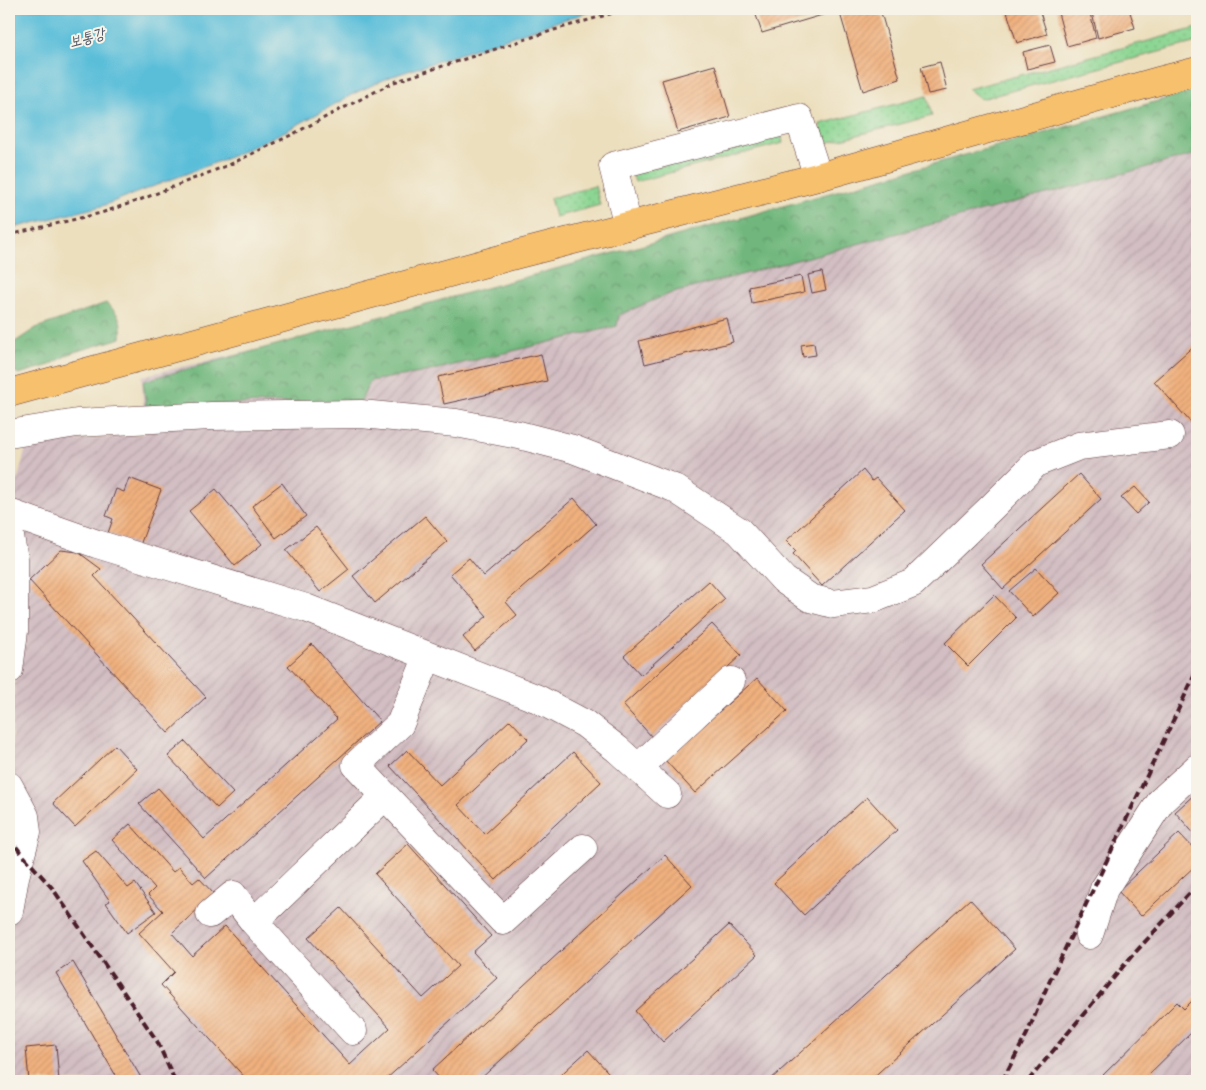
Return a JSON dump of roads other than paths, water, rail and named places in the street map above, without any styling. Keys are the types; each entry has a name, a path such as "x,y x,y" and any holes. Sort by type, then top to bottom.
{"main road":[{"path":"9,394 515,255 818,177 1197,71"}],"street":[{"path":"628,226 613,166 799,118 818,177"},
{"path":"9,434 77,423 210,416 361,414 456,423 519,435 573,449 674,488 739,531 784,580 810,598 833,604 873,599 913,583 1036,464 1079,446 1170,435"},
{"path":"9,513 97,544 306,608 538,699 585,724 617,749 667,794"},
{"path":"9,532 14,559 14,630 9,670"},
{"path":"428,656 400,724 356,765 503,921 583,848"},
{"path":"638,768 731,681"},
{"path":"1089,935 1104,889 1150,817 1161,801 1197,768"},
{"path":"9,786 24,816 27,832 15,877 9,910"},
{"path":"254,922 385,796"},
{"path":"210,914 232,895 254,922 353,1031"}],"water":[{"name":"보통강","path":"9,9 600,9 390,77 355,93 288,130 230,157 102,206 9,229"}],"railway":[{"path":"1002,1081 1027,1034 1046,989 1197,670"},
{"path":"9,837 53,889 157,1041 175,1081"},
{"path":"1028,1081 1131,957 1197,885"}]}
